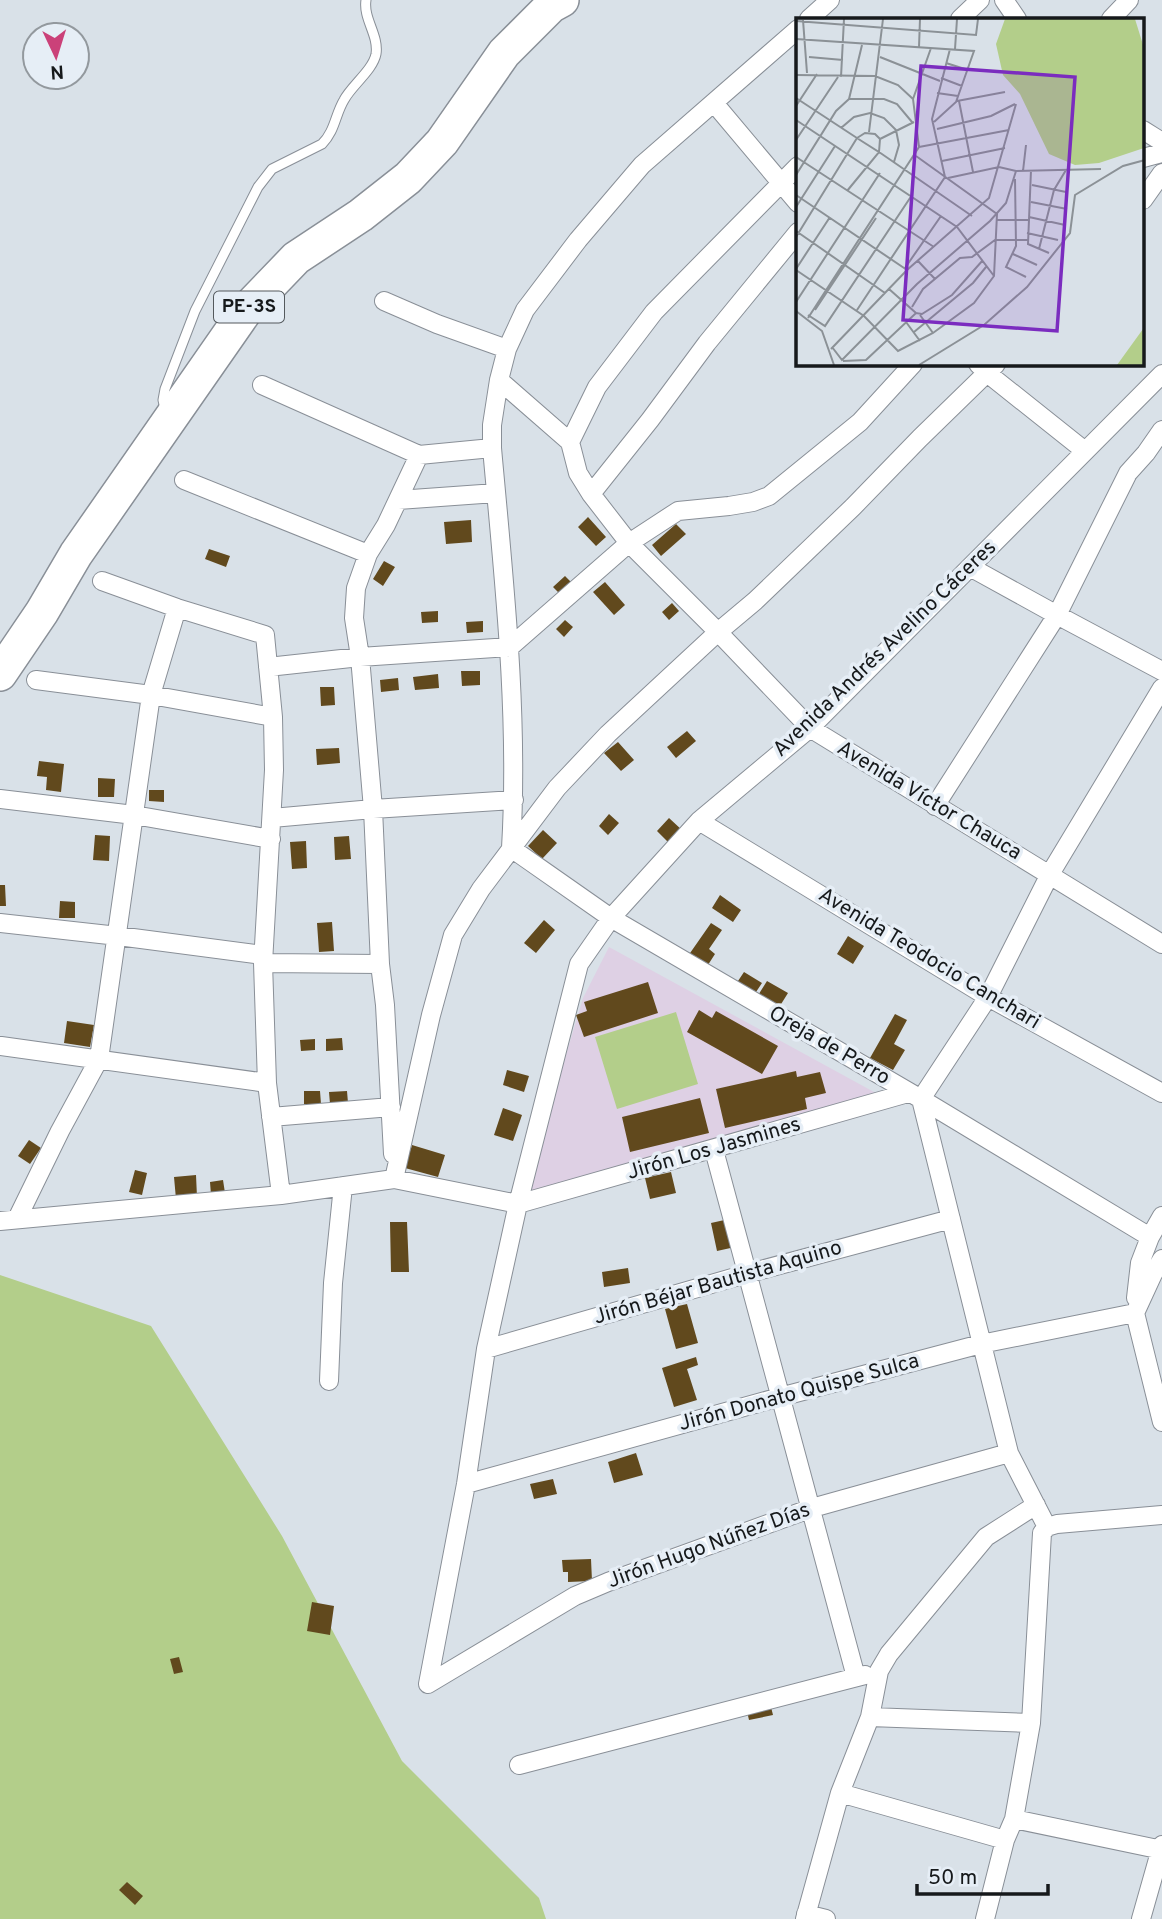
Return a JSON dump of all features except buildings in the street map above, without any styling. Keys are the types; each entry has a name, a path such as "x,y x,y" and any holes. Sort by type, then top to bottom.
{"highway":[{"name":"PE-3S","path":"0,674 42,612 76,554 246,310 296,258 361,215 408,178 442,142 504,53 551,6 562,0"}],"street":[{"path":"810,18 831,0"},
{"path":"961,18 980,0"},
{"path":"1004,0 1016,18"},
{"path":"1112,18 1129,0"},
{"path":"511,848 514,800 510,647 492,448 492,425 507,349 525,310 578,240 642,165 796,31"},
{"path":"714,103 796,201"},
{"path":"1144,131 1162,142"},
{"path":"1144,158 1162,153"},
{"path":"499,380 569,442 597,387 654,312 796,168"},
{"path":"1144,199 1162,173"},
{"path":"591,494 707,343 796,234"},
{"path":"384,301 507,349"},
{"path":"268,667 360,657 510,647 629,543 678,511 729,506 769,496 860,422 911,366"},
{"path":"394,1179 431,1015 453,935 481,889 557,788 608,734 755,601 853,507 987,367 1085,451"},
{"name":"Avenida Andrés Avelino Cáceres","path":"428,1684 466,1485 486,1349 518,1204 579,964 611,918 699,821 810,728 1161,378"},
{"path":"262,385 419,455 492,448"},
{"path":"935,806 1056,615 1128,473 1162,430"},
{"name":"Avenida Víctor Chauca","path":"569,442 578,473 629,543 810,728 1162,944"},
{"path":"394,1179 373,809 360,657 354,618 356,587 368,554 419,455"},
{"path":"184,480 368,554"},
{"path":"398,500 496,493"},
{"path":"970,567 1162,671"},
{"path":"102,581 265,635 273,717 274,770 263,959 267,1083 281,1195"},
{"path":"8,1220 99,1059 151,695 177,608"},
{"path":"36,680 151,695 273,717"},
{"path":"1047,1527 1009,1453 951,1219 915,1096 988,997 1050,874 1162,688"},
{"path":"0,799 134,815 271,839"},
{"path":"272,818 514,800"},
{"name":"Avenida Teodocio Canchari","path":"699,821 988,997 1162,1093"},
{"name":"Oreja de Perro","path":"511,848 611,918 1150,1237"},
{"path":"0,923 118,936 263,959 380,964"},
{"path":"1,1046 267,1083"},
{"name":"Jirón Los Jasmines","path":"518,1204 915,1096"},
{"path":"271,1117 391,1107"},
{"path":"714,1150 856,1677"},
{"path":"8,1220 281,1195 394,1179 518,1204"},
{"path":"329,1381 333,1283 343,1186"},
{"path":"1162,1216 1140,1263 1135,1313 1162,1422"},
{"name":"Jirón Béjar Bautista Aquino","path":"486,1349 746,1274 951,1219"},
{"path":"1135,1313 1162,1259"},
{"name":"Jirón Donato Quispe Sulca","path":"466,1485 981,1344 1135,1313"},
{"name":"Jirón Hugo Núñez Días","path":"428,1684 575,1596 608,1582 812,1508 1009,1453"},
{"path":"826,1919 806,1917 840,1793 870,1717 879,1671 986,1537 1036,1506"},
{"path":"985,1919 1005,1840 1014,1819 1031,1723 1042,1533 1047,1527 1057,1524 1162,1515"},
{"path":"519,1765 879,1671"},
{"path":"870,1717 1031,1723"},
{"path":"840,1793 1005,1840"},
{"path":"1014,1819 1162,1848 1141,1919"}],"lane":[{"path":"170,421 163,400 165,388 195,311 258,187 272,169 327,139 344,99 376,55 374,35 366,14 366,0"}],"shaded area":[{"path":"609,947 885,1098 525,1192 583,998"}],"green space":[{"path":"676,1012 698,1084 617,1109 595,1037"},
{"path":"0,1275 151,1326 282,1536 402,1761 539,1898 546,1919 0,1919"}]}
